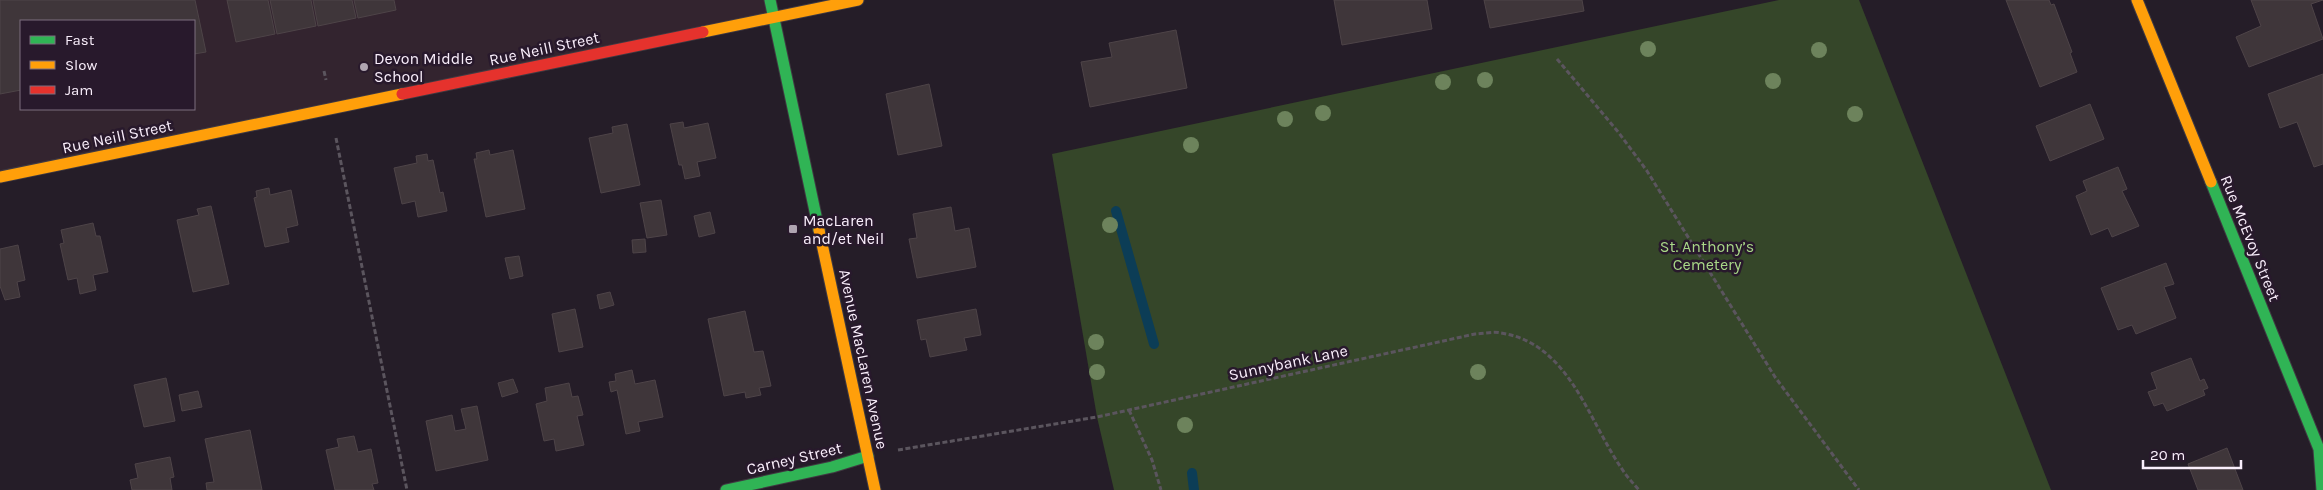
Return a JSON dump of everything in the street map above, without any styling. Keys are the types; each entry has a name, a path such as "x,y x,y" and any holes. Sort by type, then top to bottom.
{"street":[{"name":"Avenue MacLaren Avenue","path":"770,0 875,490"},
{"name":"Rue Neill Street","path":"0,177 858,0"},
{"name":"Rue McEvoy Street","path":"2137,0 2318,449 2322,490"},
{"name":"Carney Street","path":"726,490 832,467 868,456"}],"path":[{"path":"1557,59 1619,133 1647,171 1774,377 1859,490"},
{"path":"324,71 407,490"},
{"name":"Sunnybank Lane","path":"868,456 1129,410 1474,334 1500,332 1522,338 1546,351 1565,371 1622,470 1639,490"},
{"path":"1129,410 1152,460 1161,490"}],"shaded area":[{"name":"Devon Middle School","path":"0,0 770,0 774,17 0,177"}],"green space":[{"name":"St. Anthony’s Cemetery","path":"1779,0 1859,0 2051,490 1114,490 1097,417 1052,154"}],"building":[{"path":"0,0 195,0 206,52 195,54 195,20 20,20 20,90 0,94"},
{"path":"227,0 268,0 275,34 236,42"},
{"path":"270,0 311,0 316,26 277,34"},
{"name":"Devon Middle School","path":"313,0 352,0 356,18 318,26"},
{"name":"Devon Middle School","path":"354,0 394,0 396,10 358,18"},
{"path":"1334,0 1427,0 1432,29 1342,45"},
{"path":"1484,0 1582,0 1584,11 1490,28"},
{"path":"2006,0 2049,0 2051,5 2054,4 2072,52 2070,53 2077,72 2040,87"},
{"path":"2251,0 2323,0 2311,4 2323,39 2249,67 2236,37 2261,26"},
{"path":"1176,30 1187,88 1090,107 1081,62 1112,57 1109,43"},
{"path":"2323,74 2323,164 2314,167 2297,122 2280,128 2268,94"},
{"path":"929,84 942,146 898,155 886,94"},
{"path":"2090,104 2104,139 2050,161 2036,126"},
{"path":"683,122 684,128 708,123 716,158 697,162 700,176 685,179 682,165 679,165 670,124"},
{"path":"627,124 640,185 601,193 589,138 613,133 612,127"},
{"path":"489,150 490,155 513,150 525,209 486,217 474,159 477,159 476,153"},
{"path":"427,154 428,161 433,160 440,193 443,192 447,211 418,217 415,201 402,204 394,168 417,163 416,156"},
{"path":"2118,167 2127,189 2122,191 2139,226 2112,237 2108,228 2091,235 2076,196 2087,191 2083,181"},
{"path":"269,188 270,195 291,190 298,225 286,228 289,242 265,247 254,198 257,197 256,191"},
{"path":"661,200 667,235 647,238 640,203"},
{"path":"211,206 229,284 193,292 177,220 199,215 197,209"},
{"path":"951,207 955,231 969,228 976,267 917,278 909,239 917,238 913,214"},
{"path":"710,212 715,233 699,237 694,216"},
{"path":"93,223 96,236 100,236 108,272 93,275 96,290 80,294 77,278 68,280 60,244 64,243 61,230"},
{"path":"645,239 646,252 633,253 632,240"},
{"path":"18,245 25,280 17,282 20,297 5,300 0,286 0,249"},
{"path":"519,256 523,276 510,279 505,258"},
{"path":"2166,263 2174,284 2164,287 2176,318 2136,334 2132,325 2118,330 2101,288"},
{"path":"610,292 614,305 600,309 597,295"},
{"path":"575,309 583,347 559,352 552,314"},
{"path":"976,309 981,335 964,338 967,350 930,357 926,339 921,340 917,320"},
{"path":"745,311 754,352 763,351 771,386 759,388 761,395 746,398 745,392 724,396 708,319"},
{"path":"2191,358 2200,381 2204,379 2208,388 2203,390 2205,395 2167,411 2163,403 2154,406 2148,392 2157,389 2151,373"},
{"path":"632,370 635,384 655,380 663,417 638,422 640,431 626,434 617,390 611,392 609,382 616,381 615,374"},
{"path":"166,378 175,421 144,427 134,385"},
{"path":"513,379 518,392 502,397 498,383"},
{"path":"569,383 572,397 578,396 583,415 577,416 584,445 556,451 554,439 544,441 536,404 547,401 545,388"},
{"path":"198,391 202,407 182,411 179,395"},
{"path":"477,406 488,460 436,471 426,421 452,415 455,431 466,429 461,409"},
{"path":"250,430 262,490 207,490 206,483 214,482 205,439"},
{"path":"354,436 358,452 371,449 378,483 372,484 374,490 335,490 326,450 339,447 337,439"},
{"path":"2227,448 2243,490 2198,490 2188,464"},
{"path":"170,457 174,477 170,478 172,490 132,490 130,480 138,478 135,464"}],"waterway":[{"path":"1116,211 1154,344"},
{"path":"1192,473 1194,490"}],"traffic: fast":[{"path":"770,0 819,230"},
{"path":"2211,182 2319,449 2322,490"},
{"path":"726,490 832,467 868,456"}],"traffic: slow":[{"path":"703,32 858,0"},
{"path":"2137,0 2211,182"},
{"path":"0,177 402,94"},
{"path":"819,230 875,490"}],"traffic: jam":[{"path":"402,94 703,32"}],"place":[{"name":"Devon Middle School","path":"364,67"},
{"name":"MacLaren and/et Neil","path":"793,229"}]}
